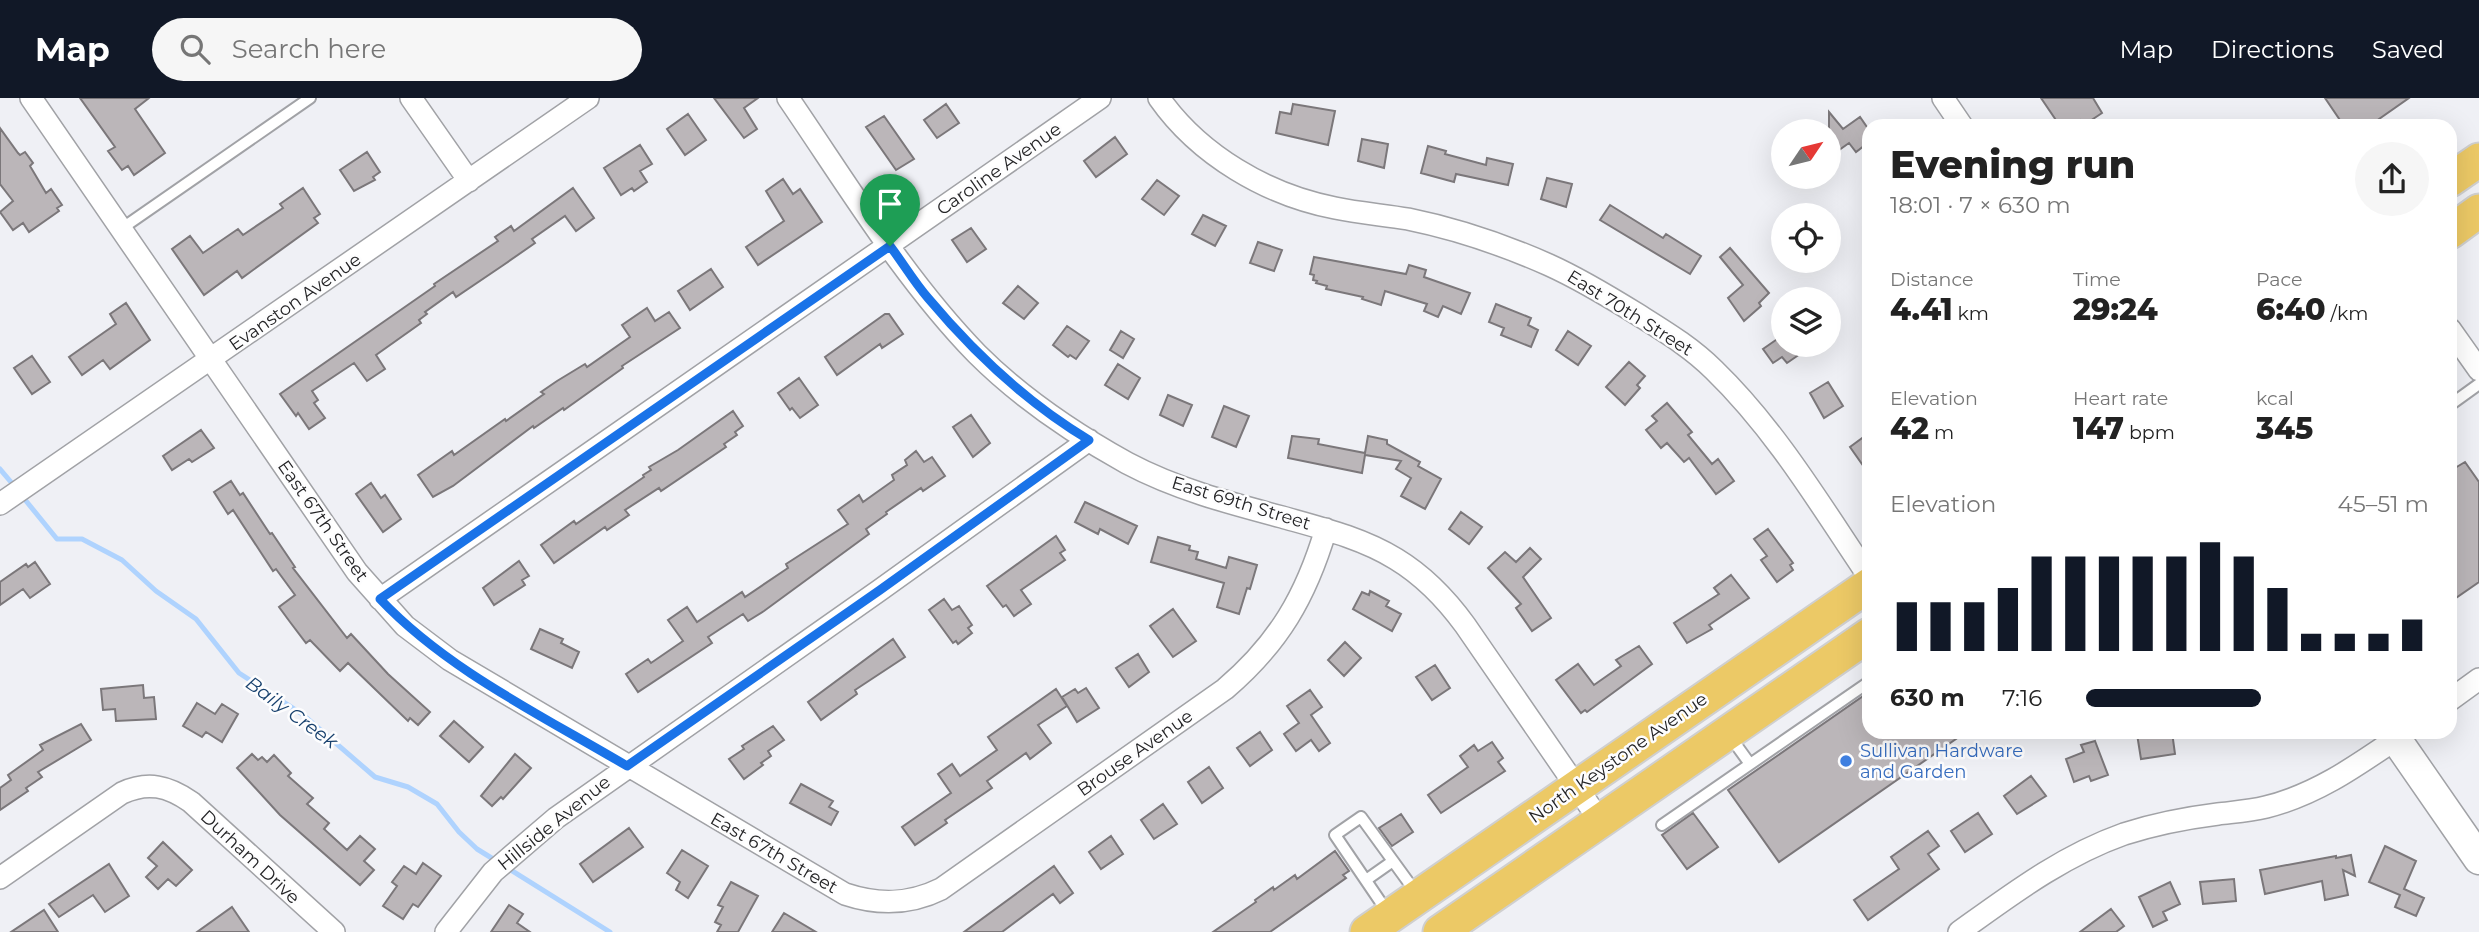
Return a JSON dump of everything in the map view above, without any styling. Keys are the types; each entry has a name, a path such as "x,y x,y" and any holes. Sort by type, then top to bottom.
{"main road":[{"path":"2457,175 2479,159"},
{"path":"2457,227 2479,211"},
{"name":"North Keystone Avenue","path":"1379,924 1862,589"},
{"path":"1440,932 1862,640"},
{"path":"2400,739 2479,859"}],"street":[{"name":"East 67th Street","path":"31,98 351,565 405,626 450,660 845,894 878,902"},
{"path":"411,98 469,181"},
{"name":"Evanston Avenue","path":"1,503 588,98"},
{"name":"East 69th Street","path":"788,98 928,298 979,356 1031,402 1089,440 1142,470 1198,493 1326,529 1397,559 1445,599 1600,821"},
{"name":"Caroline Avenue","path":"380,599 1100,98"},
{"name":"East 70th Street","path":"1159,98 1203,145 1232,166 1270,187 1328,207 1409,219 1518,251 1597,288 1677,339 1714,370 1758,419 1789,459 1862,568"},
{"path":"1943,98 1957,119"},
{"path":"2457,340 2479,370"},
{"name":"Hillside Avenue","path":"446,932 493,872 556,818 1089,440"},
{"name":"Brouse Avenue","path":"878,902 903,902 946,886 1225,689 1251,666 1284,625 1309,579 1326,529"},
{"path":"2457,695 2479,679"},
{"path":"1959,932 2052,867 2099,844 2156,825 2264,808 2290,799 2336,779 2390,739"},
{"name":"Durham Drive","path":"0,878 122,793 141,786 162,787 177,792 191,802 334,932"}],"lane":[{"path":"121,229 310,98"},
{"path":"2457,400 2479,384"},
{"path":"1662,825 1862,687"},
{"path":"1728,733 1750,764"},
{"path":"1379,924 1366,880 1335,835 1362,817 1418,897"},
{"path":"1366,880 1393,861"}],"building":[{"path":"80,98 149,98 135,109 165,153 134,175 128,166 122,170 108,151 115,147"},
{"path":"714,98 758,98 744,108 757,129 744,138"},
{"path":"2041,98 2093,98 2102,113 2093,119 2055,119"},
{"path":"2325,98 2409,98 2379,119 2339,119"},
{"path":"946,104 959,123 937,138 924,120"},
{"path":"1293,104 1335,111 1328,145 1276,133 1280,112 1291,114"},
{"path":"688,114 706,140 685,155 667,129"},
{"path":"884,116 914,159 896,170 866,127"},
{"path":"1860,117 1862,147 1856,152 1849,143 1841,149 1841,127 1843,129"},
{"path":"0,128 18,153 20,155 25,152 33,163 30,166 46,193 51,189 62,205 57,208 59,211 29,232 23,223 13,230 0,212 13,201 0,184"},
{"path":"1115,137 1127,154 1096,177 1084,161"},
{"path":"1362,139 1388,144 1384,168 1358,161"},
{"path":"640,145 652,164 640,171 647,182 634,191 632,188 621,195 604,168"},
{"path":"1428,146 1446,151 1445,154 1486,165 1487,158 1513,164 1508,185 1456,174 1454,182 1421,173"},
{"path":"367,152 380,172 373,177 375,180 354,191 340,170"},
{"path":"1547,178 1572,184 1566,207 1541,199"},
{"path":"783,179 793,194 800,189 822,222 758,265 746,247 784,221 766,191"},
{"path":"1157,180 1179,196 1164,215 1142,199"},
{"path":"303,188 320,214 314,218 318,223 242,278 237,271 204,295 172,249 190,236 203,253 238,229 243,235 283,208 280,204"},
{"path":"573,188 594,218 576,231 565,216 532,239 535,243 502,266 456,297 453,292 425,312 427,314 419,320 421,323 376,355 385,369 367,381 354,363 312,391 318,400 314,403 325,418 309,429 298,413 296,416 280,394 498,241 495,237 511,226 514,231"},
{"path":"1610,205 1663,238 1666,234 1701,256 1690,274 1600,220"},
{"path":"1203,215 1226,226 1215,246 1192,234"},
{"path":"971,228 986,249 967,262 952,240"},
{"path":"1258,242 1282,250 1274,271 1250,263"},
{"path":"1730,248 1769,293 1759,303 1761,306 1744,321 1728,298 1743,285 1720,257"},
{"path":"1314,257 1406,274 1409,265 1426,270 1424,277 1470,293 1461,314 1443,306 1438,317 1424,311 1427,304 1385,291 1381,305 1362,299 1363,297 1326,289 1327,286 1316,283 1317,281 1313,280 1314,275 1310,274"},
{"path":"711,269 723,287 690,310 678,291"},
{"path":"1018,286 1038,303 1024,319 1003,303"},
{"path":"126,303 150,340 110,369 103,360 82,375 69,357 116,324 110,314"},
{"path":"1496,304 1531,318 1528,325 1538,330 1531,347 1501,335 1504,328 1489,322"},
{"path":"647,308 655,321 669,312 680,328 622,366 623,368 564,410 563,408 534,428 533,426 453,486 433,497 418,475 452,451 454,455 505,419 506,421 544,394 541,392 557,381 585,364 587,367 630,337 622,325"},
{"path":"885,314 889,314 903,334 882,348 880,344 837,375 825,357"},
{"path":"1067,326 1089,341 1076,359 1070,355 1068,357 1053,345"},
{"path":"1121,331 1134,339 1123,358 1110,350"},
{"path":"1568,331 1591,346 1578,365 1556,350"},
{"path":"1771,343 1771,357 1782,357 1773,363 1763,349"},
{"path":"32,356 50,382 32,394 14,368"},
{"path":"1782,357 1796,357 1787,363"},
{"path":"1629,362 1645,376 1637,385 1640,388 1625,405 1606,387"},
{"path":"1118,364 1140,378 1128,399 1105,385"},
{"path":"799,378 818,405 800,418 792,408 790,410 778,393"},
{"path":"1828,382 1843,406 1824,418 1810,393"},
{"path":"1168,395 1192,405 1183,426 1160,415"},
{"path":"1667,403 1692,432 1688,435 1712,464 1718,459 1734,481 1716,494 1689,458 1684,462 1667,443 1661,448 1646,430 1657,421 1652,416"},
{"path":"1224,406 1249,416 1236,447 1212,437"},
{"path":"733,411 743,426 735,432 737,435 724,444 726,447 661,491 659,488 625,510 629,515 607,530 605,527 554,563 541,545 644,477 643,475 651,470 649,467"},
{"path":"971,415 990,443 973,457 953,427"},
{"path":"201,430 214,448 192,462 189,459 172,470 163,456"},
{"path":"1292,436 1319,439 1318,444 1365,453 1368,436 1387,440 1387,444 1420,462 1418,466 1441,479 1425,509 1401,496 1411,478 1396,469 1401,461 1365,455 1362,473 1288,458"},
{"path":"1862,438 1862,464 1850,447"},
{"path":"916,451 924,462 932,457 945,476 923,491 921,488 886,512 887,514 866,529 869,534 764,611 748,621 743,614 708,637 712,643 638,692 626,674 648,659 651,663 683,641 668,620 687,607 697,622 742,592 745,597 788,568 786,564 848,524 838,510 859,495 863,502 894,480 892,475 907,465 905,460"},
{"path":"2465,462 2479,482 2479,582 2457,597 2457,467"},
{"path":"231,481 240,495 243,493 295,567 293,568 347,638 351,634 388,674 430,712 418,725 410,718 408,721 348,663 340,671 310,640 306,643 279,607 295,595 276,569 273,571 233,510 228,514 214,492"},
{"path":"371,483 381,498 385,495 401,519 383,532 356,494"},
{"path":"1085,502 1137,526 1128,544 1100,529 1098,534 1075,522"},
{"path":"1461,512 1482,527 1469,544 1449,529"},
{"path":"1768,529 1793,563 1790,565 1793,570 1777,582 1761,560 1767,556 1754,539"},
{"path":"1056,536 1065,550 1060,553 1065,560 1021,590 1031,604 1014,616 1006,605 1003,607 987,586"},
{"path":"1158,537 1190,546 1189,550 1198,552 1196,559 1226,568 1229,557 1257,565 1239,614 1217,607 1224,583 1151,562"},
{"path":"1530,548 1541,559 1523,577 1551,618 1532,631 1516,608 1521,604 1488,568 1505,552 1516,562"},
{"path":"519,561 529,576 522,580 525,585 494,605 483,588"},
{"path":"35,562 50,584 30,598 23,589 0,605 0,582 26,564 28,567"},
{"path":"1731,575 1749,598 1709,625 1712,629 1687,643 1674,623 1719,594 1714,588"},
{"path":"1370,591 1389,601 1386,606 1401,614 1392,631 1353,609 1362,592 1369,595"},
{"path":"944,599 952,610 959,606 972,625 968,628 972,633 958,644 956,641 953,643 929,610"},
{"path":"1173,609 1196,641 1173,657 1150,626"},
{"path":"540,629 563,639 561,643 579,652 572,668 531,649"},
{"path":"893,639 905,657 855,690 857,694 821,720 808,702"},
{"path":"1345,642 1361,658 1344,676 1328,660"},
{"path":"1639,646 1652,664 1587,712 1585,710 1581,713 1556,680 1578,664 1594,685 1621,666 1616,660"},
{"path":"1138,654 1149,672 1129,687 1116,668"},
{"path":"1435,665 1450,688 1432,700 1416,677"},
{"path":"143,685 144,698 154,697 156,719 116,721 115,709 103,710 101,689"},
{"path":"1086,688 1099,708 1077,722 1062,697 1075,689 1078,693"},
{"path":"1056,689 1067,706 1038,725 1051,743 1030,759 1026,753 987,781 992,788 945,820 947,823 915,845 902,827 951,793 938,774 952,764 960,776 997,750 988,737"},
{"path":"1310,690 1322,707 1311,715 1330,743 1319,751 1311,740 1296,751 1284,734 1299,723 1287,706"},
{"name":"Sullivan Hardware and Garden","path":"1862,697 1862,739 1956,739 1779,862 1728,790"},
{"path":"197,703 215,714 222,704 238,714 222,742 206,732 202,737 183,726"},
{"path":"454,721 483,747 469,762 440,736"},
{"path":"81,724 91,740 38,772 42,777 26,788 28,791 0,810 0,788 11,780 8,775 43,750 40,745"},
{"path":"773,726 784,740 768,751 771,756 744,779 729,759 744,749 742,746"},
{"path":"1260,732 1272,750 1250,766 1237,748"},
{"path":"2138,739 2173,739 2175,754 2141,759"},
{"path":"2095,741 2108,775 2091,781 2089,776 2074,782 2066,759 2084,752 2081,745"},
{"path":"1492,742 1503,758 1498,762 1505,771 1441,813 1428,795 1468,767 1460,756 1474,745 1478,751"},
{"path":"252,754 258,760 262,757 267,762 274,755 291,773 288,776 313,798 307,804 329,823 324,829 347,850 360,836 375,849 364,861 374,870 360,885 280,815 237,768"},
{"path":"515,754 531,768 503,799 501,797 492,806 481,796"},
{"path":"1209,767 1223,788 1202,803 1188,782"},
{"path":"2031,776 2046,796 2017,814 2004,796"},
{"path":"801,784 833,801 829,807 838,812 831,825 790,803"},
{"path":"1163,804 1177,824 1154,839 1141,820"},
{"path":"1693,813 1718,847 1687,869 1662,835"},
{"path":"1978,813 1992,834 1965,852 1951,831"},
{"path":"1401,814 1413,832 1392,846 1379,828"},
{"path":"629,828 643,847 593,882 580,864"},
{"path":"1928,831 1939,846 1928,854 1939,869 1868,920 1854,900 1899,869 1891,857"},
{"path":"1111,836 1123,854 1101,869 1089,852"},
{"path":"163,842 192,870 176,886 168,879 158,889 146,877 157,866 148,858"},
{"path":"2385,846 2416,861 2404,889 2424,898 2416,916 2395,907 2400,895 2369,882"},
{"path":"682,850 708,866 688,898 676,890 680,882 667,873"},
{"path":"1335,851 1349,871 1343,875 1346,878 1270,932 1213,932 1273,887 1274,890 1295,875 1297,879"},
{"path":"2351,855 2355,876 2343,870 2348,895 2325,900 2322,881 2265,894 2260,870"},
{"path":"423,863 441,876 418,907 413,904 403,919 383,906 397,886 392,882 404,866 416,874"},
{"path":"109,864 129,896 105,912 93,895 59,917 49,904"},
{"path":"1054,866 1073,893 1060,903 1053,894 1002,932 964,932"},
{"path":"2234,879 2236,901 2203,904 2200,882"},
{"path":"731,882 758,896 738,932 717,932 721,925 715,922 723,907 718,905"},
{"path":"2170,882 2180,904 2163,912 2167,920 2153,927 2139,897"},
{"path":"509,905 523,914 517,923 530,932 491,932"},
{"path":"232,907 249,932 197,932"},
{"path":"2111,909 2124,926 2116,932 2080,932"},
{"path":"44,910 58,932 11,932"},
{"path":"784,913 816,932 772,932"}],"waterway":[{"name":"Baily Creek","path":"0,469 16,488"},
{"name":"Baily Creek","path":"22,496 57,539 82,539 122,560 156,591 196,619 239,673 302,714 375,777 408,787 437,804 459,832 477,849 498,862"},
{"name":"Baily Creek","path":"506,867 610,932"}],"place":[{"name":"Sullivan Hardware and Garden","path":"1846,761"}],"route":[{"path":"890,246 928,298 979,356 1031,402 1089,440 627,766 450,660 405,626 380,599 635,422 890,246"}]}
